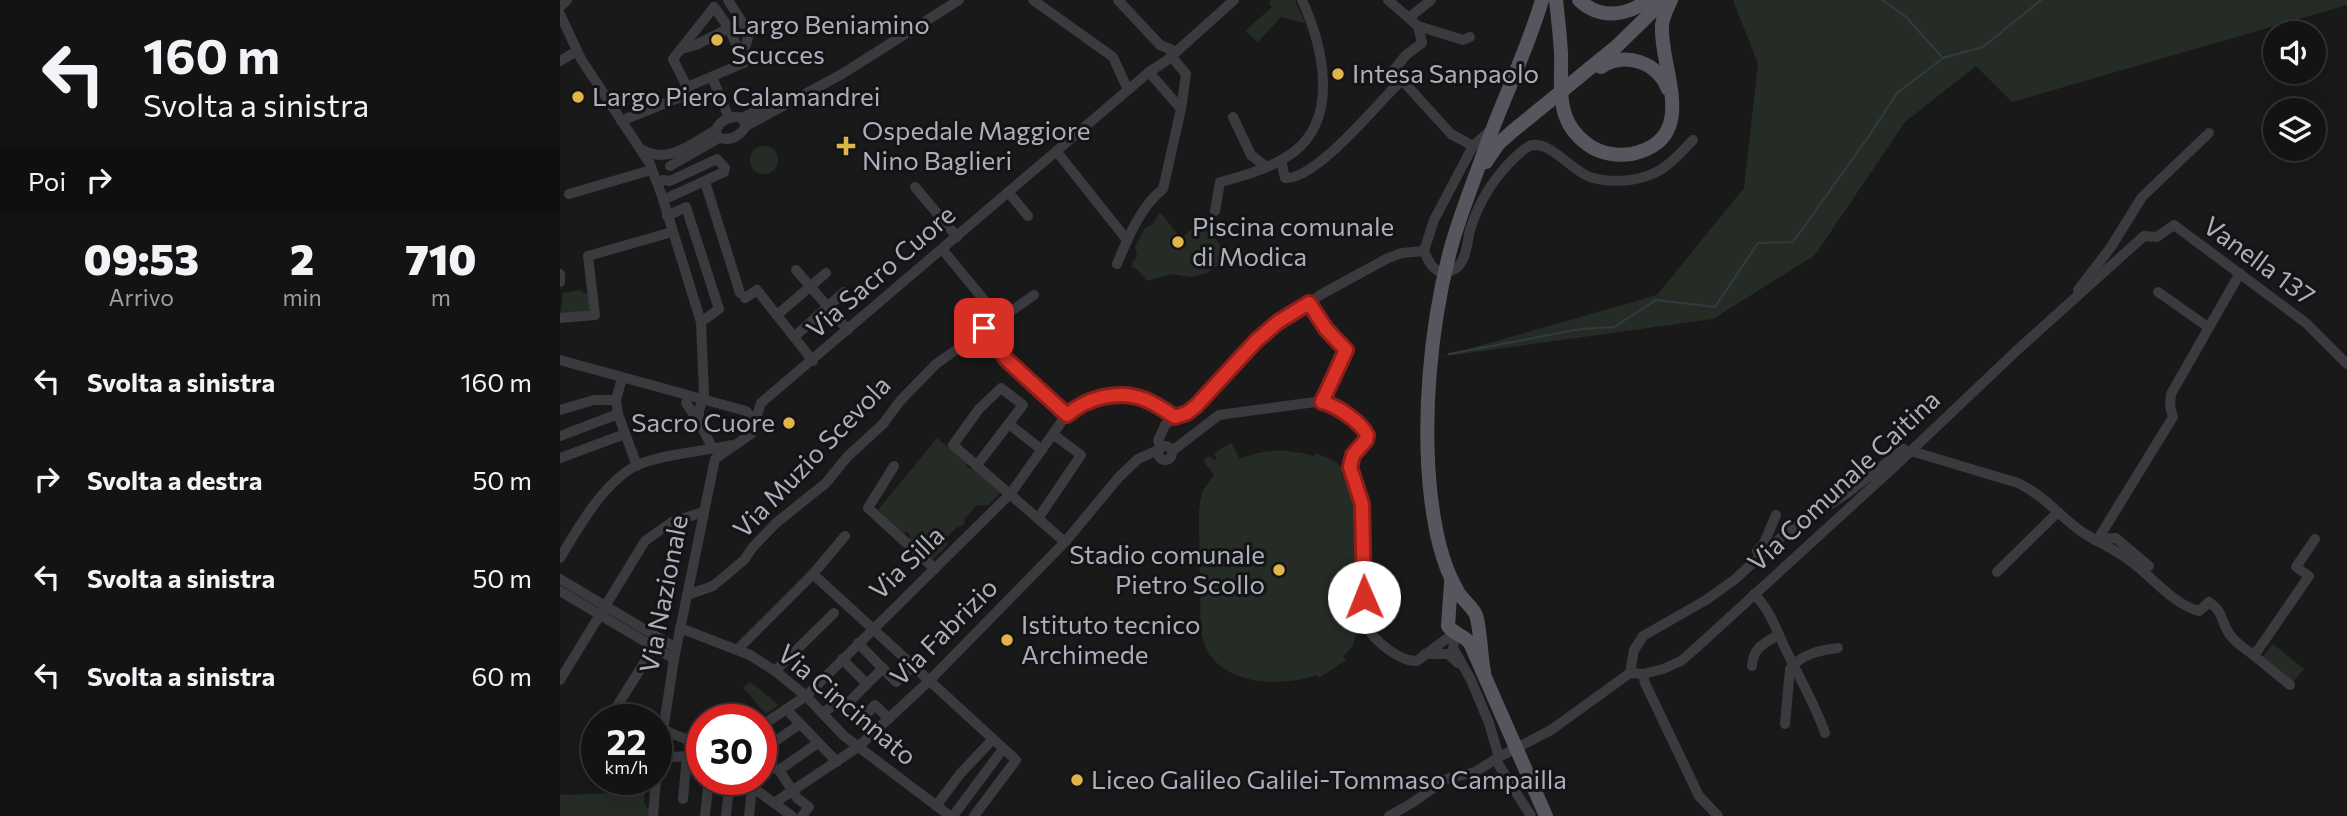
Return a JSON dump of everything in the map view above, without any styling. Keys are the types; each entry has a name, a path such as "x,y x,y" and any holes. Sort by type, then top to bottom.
{"main road":[{"path":"1542,0 1534,27 1493,128 1449,256 1435,332 1428,419 1428,464 1437,530 1451,578 1454,626 1470,643 1476,674 1546,816"},
{"path":"1556,0 1560,32 1562,108 1571,128 1586,143 1595,149 1617,155 1645,150 1660,140 1672,122 1673,103 1662,34 1663,19 1671,0"},
{"path":"1579,0 1599,12 1612,14 1627,12 1648,0"},
{"path":"1477,174 1498,144 1617,46 1664,0"},
{"path":"1536,111 1619,58 1636,61 1653,70 1666,84 1673,103"},
{"path":"1451,578 1467,606 1475,612 1476,674"},
{"path":"1454,626 1458,606 1467,606"},
{"path":"1454,626 1471,632 1477,621"}],"street":[{"path":"560,7 567,0"},
{"path":"727,0 748,33 746,45 739,51"},
{"path":"1033,0 1114,57 1128,90"},
{"path":"1117,264 1127,240 1152,197 1163,189 1186,74 1173,54 1160,45 1118,0"},
{"path":"1173,54 1220,6 1234,0"},
{"path":"1215,211 1220,182 1281,160 1297,149 1307,138 1320,111 1323,96 1322,65 1317,38 1302,0"},
{"path":"1388,0 1414,21 1463,40 1470,37"},
{"path":"1414,21 1431,0"},
{"path":"569,194 660,167 718,134 733,138 744,122 842,74 950,1"},
{"path":"621,121 678,98 687,87 744,64 717,4 673,59 687,87"},
{"path":"560,14 577,51 621,121 670,181 717,159 724,165 724,172 663,198"},
{"path":"1414,21 1422,43 1406,55 1393,71 1451,134 1473,146"},
{"path":"681,49 729,28"},
{"path":"1160,45 1160,64"},
{"path":"560,61 577,51"},
{"name":"Via Sacro Cuore","path":"754,430 760,406 1173,54"},
{"path":"1149,72 1181,108"},
{"path":"712,77 729,118"},
{"path":"1281,160 1285,178 1308,171 1342,142 1402,80"},
{"path":"1233,117 1251,155 1265,166"},
{"path":"718,134 718,124 729,118 744,122"},
{"path":"1493,128 1473,146 1434,220 1424,251 1429,263 1438,271 1446,272 1456,268 1464,259 1470,229 1482,200 1510,162 1529,146 1539,144 1551,149 1576,171 1591,178 1639,179 1655,173 1693,140"},
{"path":"2071,302 2111,247 2142,197 2209,133"},
{"path":"1056,152 1127,240"},
{"path":"660,167 667,216 701,322 703,400 699,422"},
{"path":"705,182 743,296 757,290 813,361"},
{"path":"915,187 957,237"},
{"path":"1008,192 1028,216"},
{"path":"667,216 686,207 704,259 719,309 701,322"},
{"name":"Via Comunale Caitina","path":"1630,674 1643,674 1681,661 1890,466 1911,451 2014,353 2144,236 2157,237 2174,225"},
{"name":"Vanella 137","path":"2174,225 2306,323 2347,364"},
{"path":"560,318 595,315 588,256 672,232"},
{"path":"942,249 999,318"},
{"path":"1164,450 1158,441 1162,430 1175,417 1196,406 1256,341 1278,322 1345,280 1388,258 1402,253 1424,251"},
{"path":"686,272 704,259"},
{"path":"796,270 848,330"},
{"path":"776,315 826,273"},
{"path":"2096,539 2174,417 2170,406 2171,394 2239,273"},
{"path":"560,274 560,282"},
{"path":"794,337 844,292"},
{"path":"2158,292 2208,327"},
{"name":"Via Muzio Scevola","path":"687,595 713,586 744,560 767,532 816,491 847,457 883,424 922,377 984,328 1034,295"},
{"path":"1309,303 1326,329 1346,350 1322,402 1330,404 1364,429 1367,435 1353,455 1350,467 1362,504 1365,625 1399,658 1418,661 1454,626"},
{"path":"984,328 1006,359 1067,415 1077,405 1095,397 1122,396 1145,399 1175,417"},
{"path":"1389,816 1446,779 1475,772 1501,755 1551,730 1630,674 1632,657 1643,636 1706,600 1734,580 1786,533 1890,466 2002,360 2014,353"},
{"path":"560,360 746,411 752,418 754,430 748,439 739,444 637,466 592,506 560,558"},
{"path":"622,378 616,400 618,415 637,466"},
{"path":"978,465 1023,405 1001,388 979,409 953,445 1065,542"},
{"path":"688,396 686,402 699,422 709,450"},
{"path":"560,410 594,400 616,400"},
{"name":"Via Fabrizio","path":"774,803 858,747 889,719 1065,542 1119,477 1138,459 1164,450 1179,437 1195,432 1219,415 1322,402"},
{"path":"560,436 618,415"},
{"name":"Via Silla","path":"777,715 806,696 1011,493 1067,415"},
{"path":"1009,424 1042,450"},
{"path":"560,458 625,433"},
{"path":"1039,517 1081,455 1054,435"},
{"name":"Via Nazionale","path":"669,704 675,653 713,462 739,444"},
{"path":"1911,451 2018,483 2032,490 2058,512 2130,560 2191,609 2199,611 2209,603 2220,609 2228,633 2236,643 2290,685"},
{"path":"894,466 869,508 935,569"},
{"path":"560,680 645,541 672,522 704,512"},
{"path":"1997,572 2058,512"},
{"path":"1746,568 1750,558 1764,543 1776,515"},
{"path":"737,650 813,574 845,536"},
{"path":"2096,539 2116,538 2149,566"},
{"path":"2252,654 2258,650 2309,576 2296,567 2315,539"},
{"path":"813,574 1016,760 974,816"},
{"path":"560,579 654,647 675,653"},
{"path":"560,591 601,610 675,653"},
{"path":"1754,594 1769,612 1815,706 1825,733"},
{"path":"775,671 834,613"},
{"name":"Via Cincinnato","path":"680,628 750,654 775,671 806,696 858,747 945,812"},
{"path":"1752,666 1753,655 1759,646 1778,635"},
{"path":"858,643 896,682 913,666"},
{"path":"618,704 654,647"},
{"path":"1785,724 1790,669 1793,664 1819,650 1838,648"},
{"path":"1427,652 1448,654 1476,674 1501,755 1531,816"},
{"path":"842,659 867,684"},
{"path":"844,707 883,668"},
{"path":"1643,674 1699,796 1718,816"},
{"path":"823,713 839,701 872,735"},
{"path":"859,722 875,705 889,719"},
{"path":"786,709 837,762"},
{"path":"777,740 800,724"},
{"path":"945,812 960,774 990,736"},
{"path":"802,816 808,807 797,798 779,770 818,743"},
{"path":"945,812 1003,749"},
{"path":"683,799 686,767"},
{"path":"653,816 655,795"},
{"path":"705,815 707,795"},
{"path":"726,816 728,795"},
{"path":"749,816 751,795"},
{"path":"763,795 792,816"},
{"path":"773,816 774,803"}],"shaded area":[{"path":"1271,0 1295,0 1305,23 1281,17 1258,42 1245,31 1272,7 1269,3"},
{"path":"1733,0 2347,0 2347,5 2292,21 2263,21 2263,29 2012,102 1976,66 1905,122 1815,255 1713,319 1440,357 1657,295 1744,188 1758,64"},
{"path":"764,146 774,150 778,160 774,170 764,174 754,170 750,160 754,150"},
{"name":"Piscina comunale di Modica","path":"1160,212 1178,235 1183,236 1203,221 1229,258 1205,274 1191,277 1171,274 1147,281 1131,266 1137,256 1135,247 1145,228 1153,224"},
{"path":"580,290 591,296 592,304 586,314 560,315 563,293"},
{"path":"937,438 967,463 966,466 1001,492 989,505 977,505 964,519 965,523 947,537 948,545 932,560 909,538 907,532 903,533 878,510"},
{"name":"Stadio comunale Pietro Scollo","path":"1231,443 1240,459 1268,451 1314,456 1316,453 1336,462 1344,470 1341,473 1349,483 1357,515 1359,625 1353,645 1343,657 1346,660 1319,678 1317,675 1270,682 1237,676 1212,658 1204,643 1201,631 1199,509 1202,492 1214,475 1203,460 1210,456 1213,460 1217,459 1214,453"},
{"path":"2273,644 2304,669 2292,683 2261,659"},
{"path":"750,682 779,705 757,704 743,688"},
{"path":"560,795 645,795 644,802 649,808 648,816 560,816"}],"waterway":[{"path":"1882,0 1905,16 1942,57"},
{"path":"1449,354 1581,329 1614,327 1656,300 1715,307 1758,243 1793,242 1897,93 1943,58 1983,47 2041,0"}],"place":[{"name":"Largo Beniamino Scucces","path":"717,40"},
{"name":"Intesa Sanpaolo","path":"1338,74"},
{"name":"Largo Piero Calamandrei","path":"578,97"},
{"name":"Ospedale Maggiore Nino Baglieri","path":"846,146"},
{"name":"Piscina comunale di Modica","path":"1178,242"},
{"name":"Sacro Cuore","path":"789,423"},
{"name":"Stadio comunale Pietro Scollo","path":"1279,570"},
{"name":"Istituto tecnico Archimede","path":"1007,640"},
{"name":"Liceo Galileo Galilei-Tommaso Campailla","path":"1077,780"}],"route":[{"path":"984,328 1006,359 1067,415 1077,405 1095,397 1122,396 1145,399 1175,417 1196,406 1256,341 1278,322 1309,303 1326,329 1346,350 1322,402 1330,404 1347,416 1364,429 1367,435 1353,455 1350,467 1362,504 1364,597"}]}
